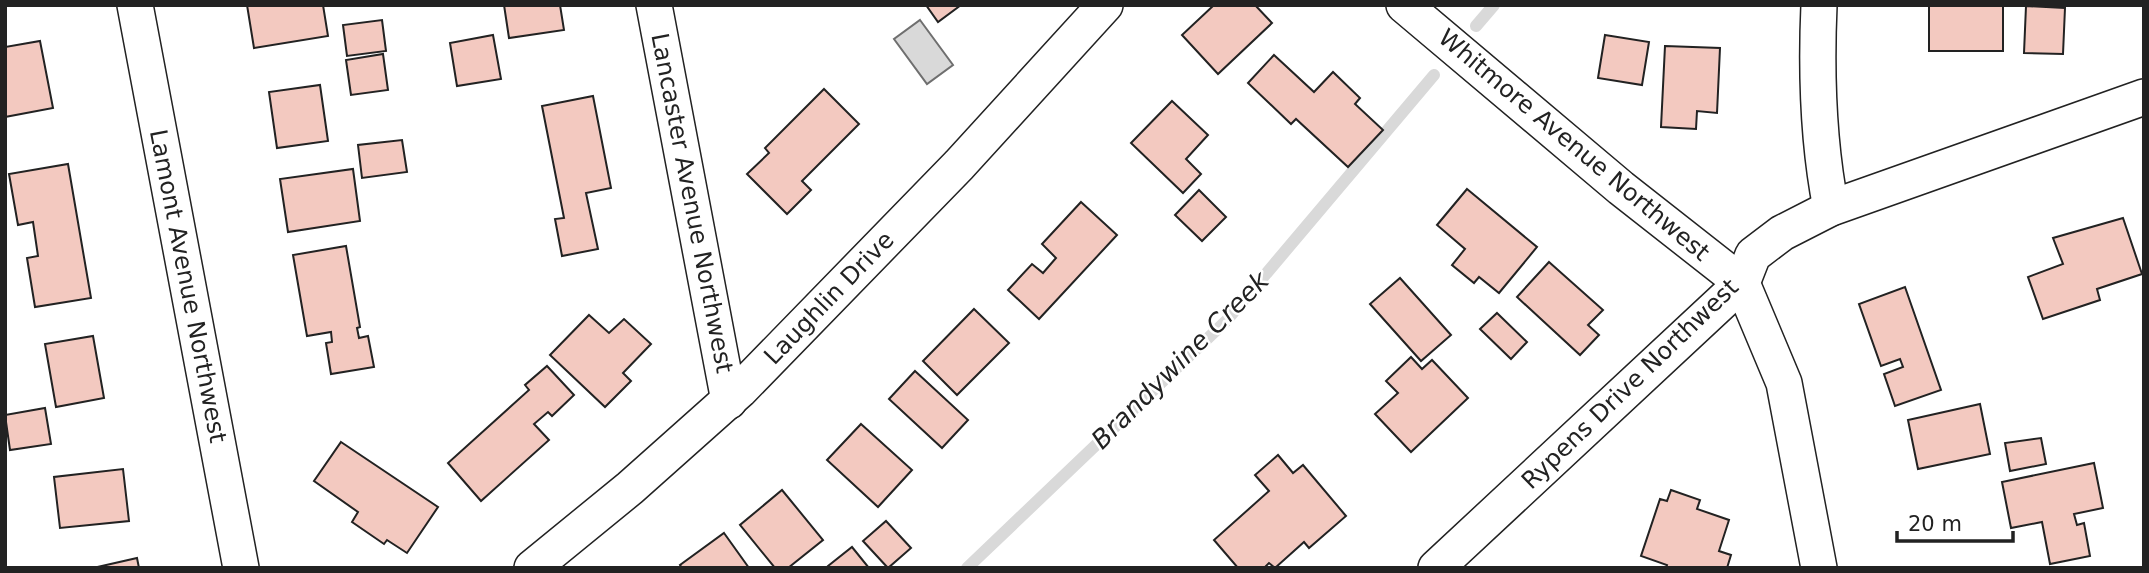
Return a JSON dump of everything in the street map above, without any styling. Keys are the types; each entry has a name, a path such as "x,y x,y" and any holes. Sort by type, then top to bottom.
{"street":[{"name":"Lamont Avenue Northwest","path":"135,5 241,568"},
{"name":"Lancaster Avenue Northwest","path":"654,5 729,401"},
{"name":"Laughlin Drive","path":"533,568 729,401 959,165 1105,5"},
{"name":"Whitmore Avenue Northwest","path":"1404,5 1621,188 1742,283 1784,383 1819,568"},
{"path":"1819,5 1817,53 1823,169 1831,208"},
{"name":"Rypens Drive Northwest","path":"1436,568 1742,283 1753,255 1782,233 1831,208 2144,97"}],"shaded area":[{"path":"920,20 953,65 927,84 894,39"}],"building":[{"path":"247,5 323,5 328,36 254,48"},
{"path":"504,5 560,5 564,30 509,38"},
{"path":"926,5 961,5 938,22"},
{"path":"1214,5 1255,5 1272,23 1218,74 1182,35"},
{"path":"1929,5 2003,5 2003,51 1929,51"},
{"path":"2026,6 2065,8 2063,54 2024,53"},
{"path":"382,20 386,51 347,56 343,25"},
{"path":"493,35 501,79 457,86 450,43"},
{"path":"1605,35 1649,42 1642,85 1598,78"},
{"path":"40,41 53,108 5,117 5,47"},
{"path":"1665,46 1720,48 1717,113 1697,111 1696,129 1661,127"},
{"path":"383,54 388,90 351,95 346,60"},
{"path":"1274,55 1314,92 1333,72 1360,98 1355,104 1383,130 1348,167 1296,119 1291,124 1248,83"},
{"path":"320,85 328,141 277,148 269,92"},
{"path":"824,89 859,124 802,181 811,190 787,214 747,174 769,153 765,148"},
{"path":"593,96 611,188 586,193 598,249 562,256 555,219 564,218 542,106"},
{"path":"1172,101 1208,135 1186,159 1201,174 1183,193 1131,143"},
{"path":"402,140 407,172 362,178 358,145"},
{"path":"68,164 91,298 35,307 27,258 38,256 33,222 18,225 9,174"},
{"path":"353,169 360,221 288,232 280,179"},
{"path":"1467,189 1537,247 1499,293 1479,277 1474,283 1452,265 1465,249 1437,225"},
{"path":"1199,190 1226,217 1202,241 1175,215"},
{"path":"1081,202 1117,235 1039,319 1008,290 1032,264 1043,273 1056,258 1042,244"},
{"path":"2123,218 2142,274 2097,289 2100,300 2043,319 2028,277 2063,264 2053,238"},
{"path":"346,246 360,327 357,328 359,338 368,336 374,367 331,374 326,343 332,342 331,332 307,336 293,255"},
{"path":"1549,262 1603,310 1588,325 1599,335 1580,355 1517,297"},
{"path":"1400,278 1451,335 1421,361 1370,304"},
{"path":"1905,287 1941,390 1895,406 1884,374 1903,367 1900,359 1881,366 1859,304"},
{"path":"974,309 1009,343 957,395 923,361"},
{"path":"1497,313 1527,342 1511,359 1480,329"},
{"path":"589,315 609,333 624,319 651,344 623,373 631,381 605,407 550,355"},
{"path":"93,336 104,398 56,407 45,344"},
{"path":"1411,357 1422,369 1432,360 1468,398 1411,452 1375,414 1398,393 1386,381"},
{"path":"547,366 574,395 552,416 548,412 534,424 549,440 481,501 448,463 529,390 525,385"},
{"path":"915,371 968,420 942,448 889,399"},
{"path":"1980,404 1990,454 1918,469 1908,420"},
{"path":"45,408 51,444 10,450 5,415"},
{"path":"861,424 912,470 878,507 827,460"},
{"path":"2041,438 2046,464 2010,471 2005,443"},
{"path":"341,442 438,507 407,553 387,540 384,544 352,522 358,512 314,481"},
{"path":"1278,455 1293,473 1303,465 1346,516 1309,548 1304,542 1275,568 1269,563 1264,568 1238,568 1214,540 1269,491 1255,475"},
{"path":"2094,463 2103,508 2074,514 2077,525 2084,523 2090,556 2050,564 2042,522 2011,528 2002,482"},
{"path":"123,469 129,521 60,528 54,477"},
{"path":"782,490 823,540 788,568 775,568 740,525"},
{"path":"1671,490 1700,500 1697,509 1729,520 1719,551 1731,555 1727,568 1666,568 1667,565 1641,556 1660,499 1667,501"},
{"path":"886,521 911,548 888,568 863,541"},
{"path":"724,533 749,568 682,568 680,565"},
{"path":"852,547 869,568 829,568 828,566"},
{"path":"137,558 139,568 93,568"}],"waterway":[{"name":"Brandywine Creek","path":"1476,26 1494,5"},
{"name":"Brandywine Creek","path":"967,568 1227,320 1434,75"}]}
